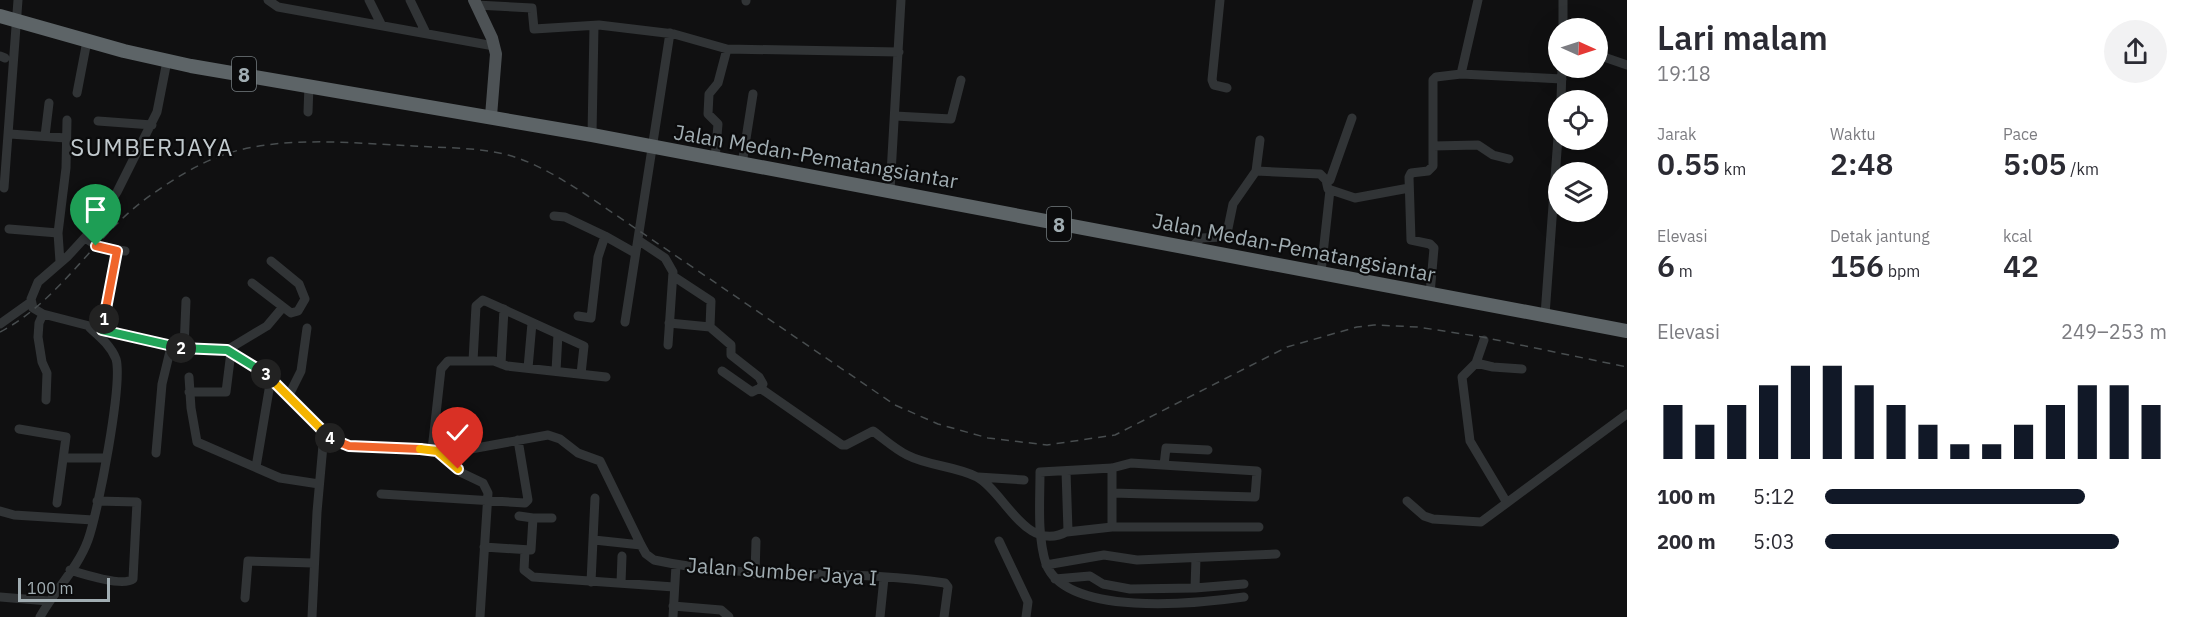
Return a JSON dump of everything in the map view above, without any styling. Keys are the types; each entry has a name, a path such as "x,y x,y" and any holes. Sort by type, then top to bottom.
{"highway":[{"name":"Jalan Medan-Pematangsiantar","path":"5,18 167,61 492,116 1627,331"}],"main road":[{"path":"475,2 494,46 496,62 492,116"}],"street":[{"path":"0,26 18,0"},
{"path":"268,0 278,7 425,31 494,46"},
{"path":"369,0 381,24"},
{"path":"410,0 425,31"},
{"path":"890,191 901,0"},
{"path":"1220,0 1212,80 1214,85 1227,88"},
{"path":"1461,74 1478,0"},
{"path":"1563,0 1563,18"},
{"path":"475,2 532,8 534,29 594,26 670,33 727,49 899,52"},
{"path":"4,188 9,134 5,18"},
{"path":"592,135 594,26"},
{"path":"625,322 654,148 670,33"},
{"path":"77,93 87,41"},
{"path":"715,159 718,124 708,114 709,94 720,78 727,49"},
{"path":"1608,58 1627,65"},
{"path":"0,324 31,302 38,282 85,238 114,198 152,125 157,112 167,61"},
{"path":"1430,294 1434,248 1433,245 1411,240 1409,188 1410,174 1431,170 1433,80 1436,77 1461,74 1562,79 1561,90"},
{"path":"895,116 951,119 958,100 961,80"},
{"path":"308,112 309,85"},
{"path":"742,164 753,94"},
{"path":"45,136 49,103"},
{"path":"1321,273 1328,185 1352,118"},
{"path":"60,262 58,233 66,168 67,120"},
{"path":"98,121 152,125"},
{"path":"9,134 66,138"},
{"path":"1192,247 1201,238 1222,237 1227,233 1233,204 1256,171 1260,140"},
{"path":"1433,146 1478,145 1493,155 1509,159"},
{"path":"1545,315 1557,150"},
{"path":"1256,171 1320,174 1328,185 1355,198 1409,188"},
{"path":"554,216 565,217 635,253"},
{"path":"9,229 58,233"},
{"path":"578,316 591,318 595,271 605,236"},
{"path":"85,238 99,247 121,251 102,330"},
{"path":"638,240 665,258 671,265 673,276 668,345"},
{"path":"252,283 291,313 298,311 304,302 304,292 271,261"},
{"path":"673,276 711,299 710,327"},
{"path":"473,361 477,303 483,300 584,346 581,374"},
{"path":"184,348 186,301"},
{"path":"31,302 33,308 43,314 102,330 171,347 229,351 259,368 271,378 324,434 312,617"},
{"path":"229,351 267,326 283,307"},
{"path":"501,364 504,309"},
{"path":"43,314 38,337 42,362 47,373 46,400"},
{"path":"528,368 532,323"},
{"path":"669,323 710,327 731,345 731,355 759,376 763,384 752,392 722,371"},
{"path":"40,617 88,540 106,458 118,373 112,351 86,325"},
{"path":"289,395 301,371 307,328"},
{"path":"556,371 558,334"},
{"path":"1484,340 1476,363 1464,374 1462,381 1469,437 1507,503"},
{"path":"156,453 162,384 171,347"},
{"path":"189,392 226,392 229,351"},
{"path":"480,617 486,486 462,473 434,451 441,369 448,361 473,361 606,377"},
{"path":"1476,363 1522,369"},
{"path":"189,377 196,441 280,478 319,484"},
{"path":"256,467 271,378"},
{"path":"760,388 843,445 873,431 908,455 978,477 1024,480"},
{"path":"1407,501 1428,517 1481,522 1627,414"},
{"path":"19,429 63,435 67,441 57,503"},
{"name":"Jalan Sumber Jaya I","path":"324,434 340,445 434,451 540,436 555,437 578,453 600,461 649,557 676,565 755,574 802,573 945,583 948,587 944,617"},
{"path":"381,494 487,502 527,502 518,440"},
{"path":"1156,447 1208,450"},
{"path":"1164,465 1166,448"},
{"path":"65,458 106,458"},
{"path":"1112,494 1256,497 1257,471 1131,463 1112,468 1040,472 1040,534 1046,565 1059,586 1083,598 1122,608 1179,606 1244,597"},
{"path":"1112,468 1112,527"},
{"path":"1066,471 1067,532"},
{"path":"978,477 1023,525 1040,534 1112,527 1259,527"},
{"path":"591,582 596,498"},
{"path":"70,570 97,580 128,582 133,579 137,502 97,501"},
{"path":"0,511 14,515 93,520"},
{"path":"519,516 552,518"},
{"path":"484,547 525,550 531,548 533,518"},
{"path":"594,540 641,545"},
{"path":"755,574 756,541"},
{"path":"999,541 1029,602 1026,617"},
{"path":"525,550 524,570 533,577 674,587"},
{"path":"1046,565 1104,555 1137,560 1276,554"},
{"path":"621,584 622,556"},
{"path":"1195,588 1196,558"},
{"path":"244,598 248,561 314,563"},
{"path":"673,617 676,565"},
{"path":"1055,579 1090,576 1103,584 1130,589 1195,588 1244,584"},
{"path":"880,617 884,578"},
{"path":"0,597 48,601"},
{"path":"673,606 721,610 729,617"}],"railway":[{"path":"0,332 42,302 131,210 190,170 221,155 253,147 298,142 345,142 496,152 539,167 588,196 895,405 938,424 988,438 1047,445 1115,435 1287,347 1357,327 1374,325 1418,327 1482,337 1627,367"}],"district":[{"name":"SUMBERJAYA","path":"152,147"}],"route":[{"path":"96,246 117,251 102,330 171,347 227,350 259,368 289,395 324,434 340,445 437,451 458,469"}]}
